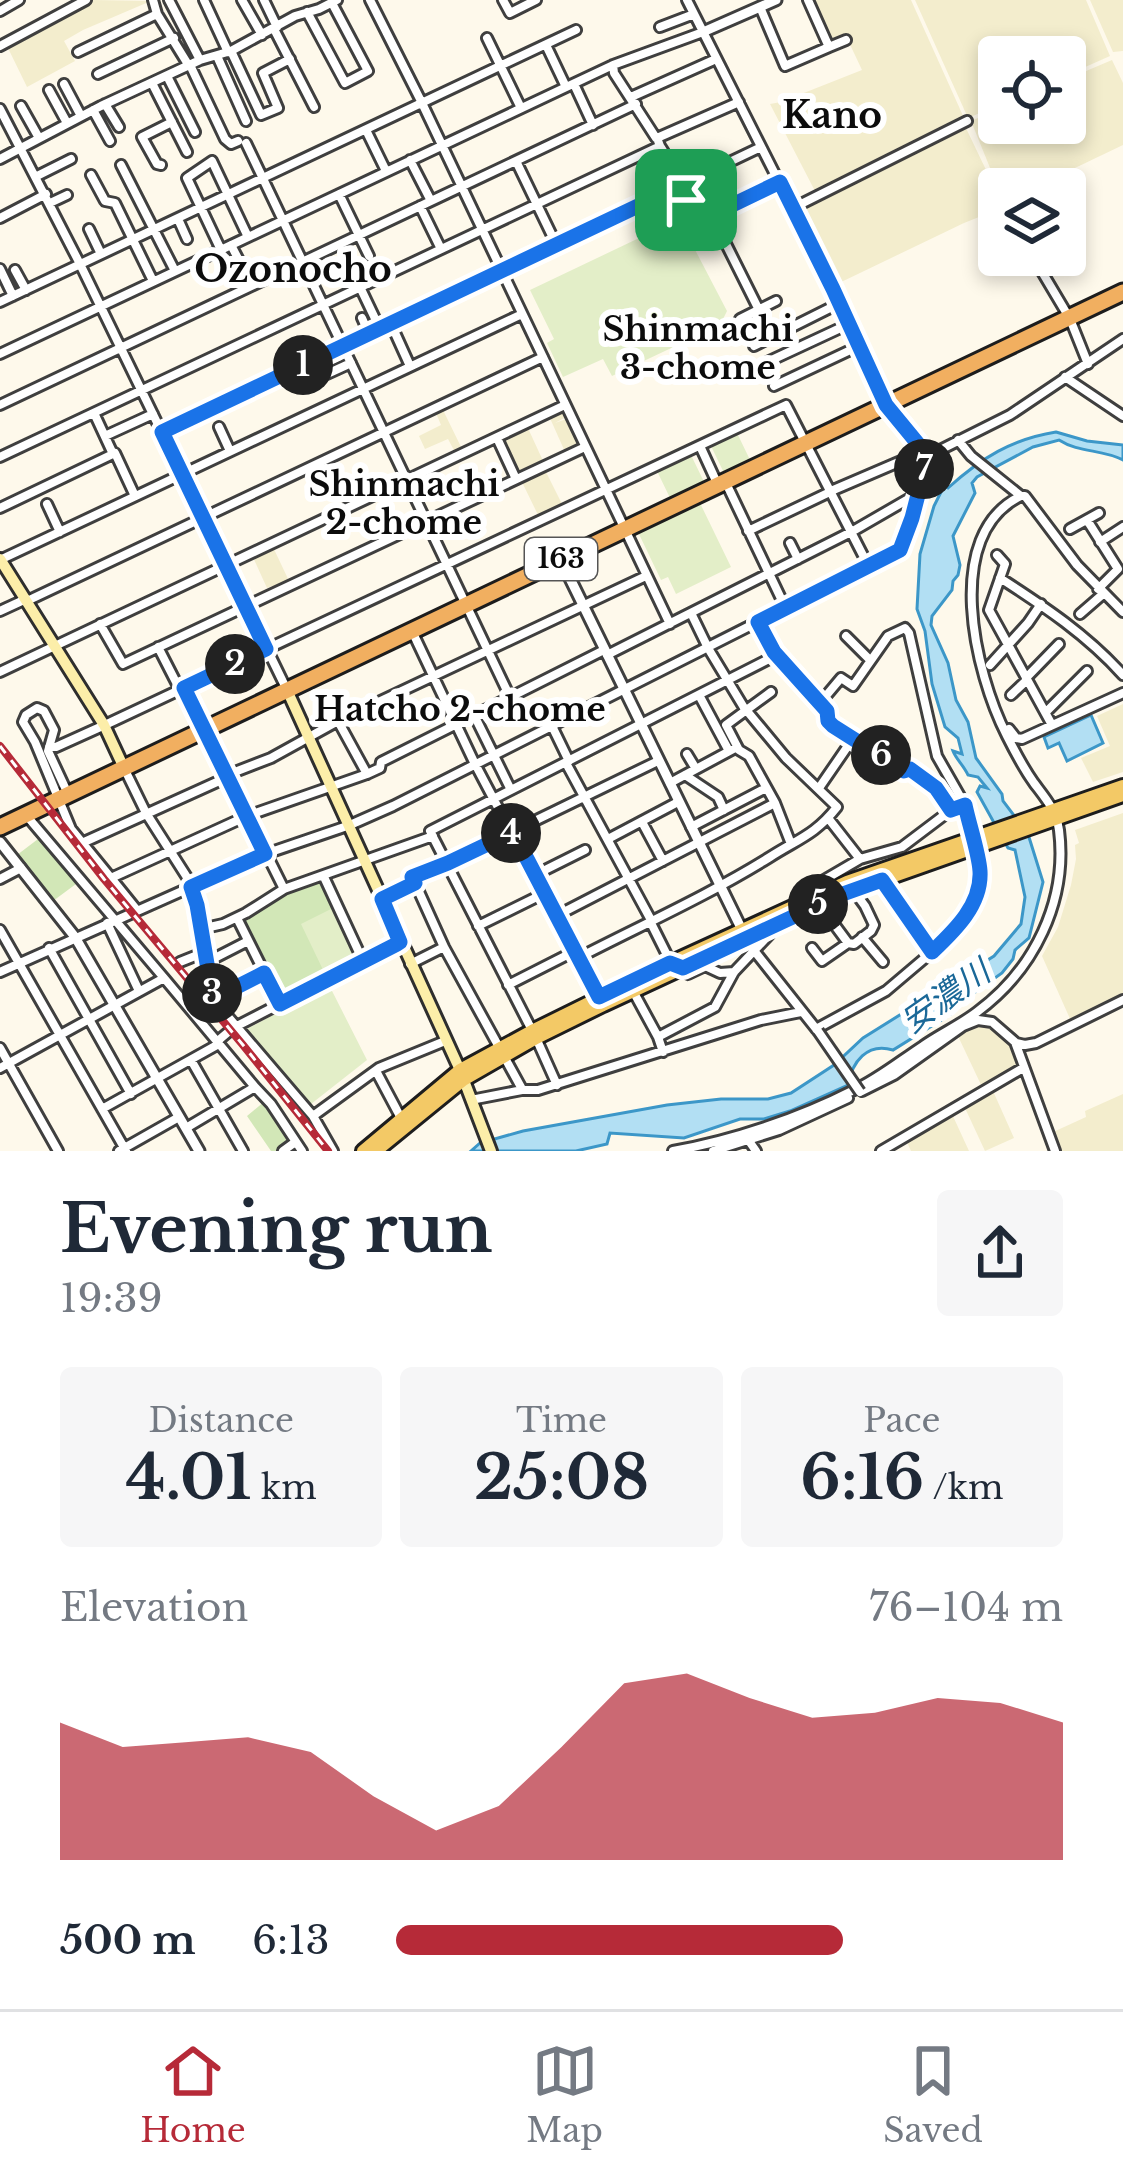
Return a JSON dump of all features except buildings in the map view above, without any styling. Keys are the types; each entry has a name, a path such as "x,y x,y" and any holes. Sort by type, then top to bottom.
{"highway":[{"name":"163","path":"0,827 1122,295"}],"main road":[{"path":"0,560 104,725 124,768"},
{"path":"287,690 491,1151"},
{"path":"364,1151 461,1075 601,1001 747,939 877,871 1123,791"},
{"path":"812,902 975,842"},
{"path":"601,1001 633,992 677,965"},
{"path":"376,1151 461,1075"}],"street":[{"path":"0,11 19,0"},
{"path":"0,46 86,0"},
{"path":"153,0 157,14 193,64"},
{"path":"169,0 225,139 231,144 242,142 263,178 510,697"},
{"path":"203,0 261,116 278,108 263,73 290,59"},
{"path":"242,0 262,35"},
{"path":"264,0 314,106"},
{"path":"370,0 670,623"},
{"path":"503,0 510,13 536,0"},
{"path":"0,971 265,854 350,825 900,550 925,454 886,405 840,303 687,0"},
{"path":"808,0 829,47"},
{"path":"0,159 93,110 334,1 368,71 345,82 308,13"},
{"path":"0,354 613,65 766,3 785,65 846,40"},
{"path":"78,52 157,14"},
{"path":"659,27 694,14"},
{"path":"1,300 576,30"},
{"path":"98,74 174,38"},
{"path":"487,38 521,108"},
{"path":"546,44 593,125"},
{"path":"217,56 246,121"},
{"path":"0,405 593,125 716,59"},
{"path":"613,65 667,157 671,177 697,222 780,182"},
{"path":"167,76 195,133"},
{"path":"152,83 188,152"},
{"path":"64,84 82,116"},
{"path":"49,90 67,123"},
{"path":"0,458 536,204 739,102"},
{"path":"106,104 119,127"},
{"path":"21,106 39,138"},
{"path":"0,109 287,690"},
{"path":"93,110 110,141"},
{"path":"793,208 967,121"},
{"path":"161,164 142,137 172,122"},
{"path":"365,130 386,172"},
{"path":"0,140 14,133"},
{"path":"162,432 761,147"},
{"path":"37,176 71,158"},
{"path":"410,160 431,201"},
{"path":"220,250 187,178 212,161 248,237"},
{"path":"516,161 557,246"},
{"path":"121,165 175,271"},
{"path":"91,175 105,201 115,203 153,281"},
{"path":"339,194 369,256"},
{"path":"0,218 67,195"},
{"path":"420,206 441,249"},
{"path":"708,217 759,310"},
{"path":"178,219 187,239"},
{"path":"89,229 101,254"},
{"path":"231,244 243,268"},
{"path":"0,269 13,296"},
{"path":"15,270 26,290"},
{"path":"1045,276 1088,364"},
{"path":"361,287 380,329"},
{"path":"740,319 776,302"},
{"path":"754,346 840,303"},
{"path":"0,560 522,314"},
{"path":"362,318 369,334"},
{"path":"391,324 410,366"},
{"path":"763,364 849,324"},
{"path":"748,531 1010,415 1123,339"},
{"path":"774,386 859,346"},
{"path":"0,611 543,357"},
{"path":"327,374 351,363"},
{"path":"1065,377 1123,416"},
{"path":"49,747 700,446 783,402 869,567"},
{"path":"0,672 565,405"},
{"path":"94,413 135,496"},
{"path":"105,436 153,414"},
{"path":"219,428 230,451"},
{"path":"497,438 516,479"},
{"path":"958,440 971,456 1025,496 1066,552 1123,612"},
{"path":"700,446 786,609"},
{"path":"100,624 123,664 585,447"},
{"path":"0,508 113,454"},
{"path":"111,878 248,816 380,768 381,762 691,613 918,493"},
{"path":"674,1151 765,1127 852,1092 980,1010 1026,961 1052,914 1060,872 1055,814 1000,720 971,608 978,547 986,529 1001,508 1021,496"},
{"path":"47,504 60,532"},
{"path":"1070,529 1099,513"},
{"path":"1080,614 1118,569 1087,520"},
{"path":"1100,542 1123,527"},
{"path":"790,543 798,559"},
{"path":"997,555 1005,564 988,610 1052,725"},
{"path":"561,560 747,939 860,1092"},
{"path":"82,843 272,758 646,576"},
{"path":"1000,578 1098,647 1123,675"},
{"path":"990,665 1041,604"},
{"path":"508,985 720,885 801,841 837,807 786,758 747,711 691,613"},
{"path":"758,622 777,656 827,711 828,721 904,771 910,769 936,788 951,810"},
{"path":"817,1030 886,991 932,952 964,919 975,899 980,870 965,805 937,756 905,628 888,636 853,686 841,678 820,703"},
{"path":"412,629 601,1001"},
{"path":"846,636 870,660"},
{"path":"1011,694 1059,644"},
{"path":"158,647 284,890"},
{"path":"557,1085 430,831 777,656"},
{"path":"1045,713 1087,671"},
{"path":"733,749 726,725 771,692"},
{"path":"1000,720 1022,739 1123,693"},
{"path":"699,695 733,749 749,756 791,844"},
{"path":"63,796 23,722 37,709 54,730 48,751 63,796 71,829 136,909"},
{"path":"474,716 512,790"},
{"path":"338,722 367,774"},
{"path":"552,726 677,965 688,974 705,966 720,973 734,972"},
{"path":"818,788 852,740"},
{"path":"669,784 733,749"},
{"path":"687,754 696,769"},
{"path":"522,1090 444,947 412,877 658,761"},
{"path":"124,768 191,887 213,999 313,1116 333,1151"},
{"path":"685,775 718,797 724,810"},
{"path":"691,827 766,788"},
{"path":"608,838 678,802"},
{"path":"556,916 775,803"},
{"path":"812,902 807,890 860,859 902,847 951,810 965,805"},
{"path":"26,814 111,921 272,1104 298,1147 283,1151"},
{"path":"828,818 860,859"},
{"path":"642,821 662,861"},
{"path":"201,929 237,918 284,890 433,836"},
{"path":"0,842 75,937 199,1151"},
{"path":"535,874 585,850"},
{"path":"0,880 21,868"},
{"path":"324,877 363,961"},
{"path":"882,880 932,952"},
{"path":"382,899 415,883"},
{"path":"831,920 848,943 854,944 874,925 853,890"},
{"path":"478,926 545,893"},
{"path":"237,918 280,1004"},
{"path":"111,921 139,991"},
{"path":"0,930 123,1150 179,1117"},
{"path":"747,939 769,935"},
{"path":"862,937 883,962"},
{"path":"658,1037 715,1007 747,939"},
{"path":"180,962 248,941"},
{"path":"102,1109 191,1060 237,1026 400,942"},
{"path":"812,948 822,961 848,943"},
{"path":"410,964 444,947"},
{"path":"49,948 131,1094"},
{"path":"213,999 264,973"},
{"path":"4,1066 164,978"},
{"path":"633,992 662,1052"},
{"path":"713,1151 807,1118 894,1075 973,1021 992,1022 1025,1045 1123,1000"},
{"path":"476,1099 557,1085 761,1020 801,1012"},
{"path":"313,1116 376,1071 445,1041"},
{"path":"1015,1042 1055,1151"},
{"path":"0,1048 4,1066 58,1151"},
{"path":"191,1060 243,1151"},
{"path":"880,1151 1023,1068"},
{"path":"376,1071 401,1118"},
{"path":"186,1127 255,1087"},
{"path":"749,1141 756,1151"}],"shaded area":[{"path":"93,0 151,1 64,41 75,61 27,87 7,46"},
{"path":"811,0 911,0 964,118 816,193 770,104 862,70 846,36 830,41"},
{"path":"915,0 1086,0 1110,56 1086,67 1086,36 978,36 978,114 968,118"},
{"path":"1090,0 1123,0 1123,51 1113,52"},
{"path":"1112,60 1123,83 1123,145 1075,168 990,168 980,144 1086,144 1086,71"},
{"path":"964,124 985,168 978,168 978,217 835,285 796,209"},
{"path":"564,409 568,416 555,423 569,418 582,446 566,454 549,416"},
{"path":"443,410 463,451 456,454 448,439 425,449 419,436 441,425 436,413"},
{"path":"527,426 544,463 520,474 505,441"},
{"path":"544,468 563,506 539,517 521,480"},
{"path":"272,545 290,583 275,591 272,586 267,588 252,555"},
{"path":"1123,704 1123,772 1093,782 1081,758 1110,746 1097,716"},
{"path":"1123,813 1123,996 1071,1021 1042,956 1058,927 1071,885 1079,843 1075,830"},
{"path":"983,1023 997,1028 1015,1053 1019,1068 983,1089 957,1034"},
{"path":"993,1091 1014,1138 985,1151 965,1108"},
{"path":"1123,1094 1123,1151 1058,1151 1051,1133"},
{"path":"952,1114 969,1151 911,1151 906,1140"}],"green space":[{"path":"679,219 727,311 720,325 612,376 603,359 563,377 547,343 554,339 530,290"},
{"path":"737,433 751,462 725,475 711,446"},
{"path":"691,455 705,484 671,500 657,471"},
{"path":"700,503 731,567 676,594 668,577 661,580 638,532"},
{"path":"42,836 80,881 53,901 17,855"},
{"path":"320,881 358,959 282,999 241,921 285,893"},
{"path":"333,908 358,959 326,976 301,924"},
{"path":"329,985 367,1060 311,1104 247,1029"},
{"path":"265,1101 290,1140 277,1151 271,1151 247,1116"}],"water":[{"name":"安濃川","path":"1056,432 1123,445 1123,460 1059,440 1033,447 977,477 972,483 975,493 953,536 958,575 931,625 968,722 976,758 1028,834 1043,882 1029,938 1015,950 1002,973 951,1014 893,1050 868,1051 853,1069 848,1085 790,1111 764,1119 740,1119 684,1138 610,1133 607,1144 576,1151 471,1151 480,1143 523,1131 667,1105 768,1099 791,1093 834,1065 863,1038 994,956 1021,924 1025,897 1015,850 1008,848 977,792 980,786 987,788 978,777 968,775 954,754 962,754 958,738 945,727 932,684 917,609 920,554 944,486 948,488 1011,445"},
{"path":"1091,715 1103,743 1067,761 1059,743 1048,748 1044,737"}],"railway":[{"path":"0,746 328,1151"}],"district":[{"name":"Kano","path":"832,115"},
{"name":"Ozonocho","path":"293,269"},
{"name":"Shinmachi 3-chome","path":"698,348"},
{"name":"Shinmachi 2-chome","path":"404,503"},
{"name":"Hatcho 2-chome","path":"460,709"}],"route":[{"path":"780,182 886,405 928,456 900,550 758,622 774,652 827,711 833,726 904,771 910,769 936,788 951,810 965,805 980,870 975,899 964,919 932,952 882,880 683,968 670,963 599,997 513,832 412,877 415,883 382,899 397,944 280,1004 264,973 213,999 191,887 265,854 184,688 266,649 162,432 678,187 686,200 697,222 780,182"}]}
